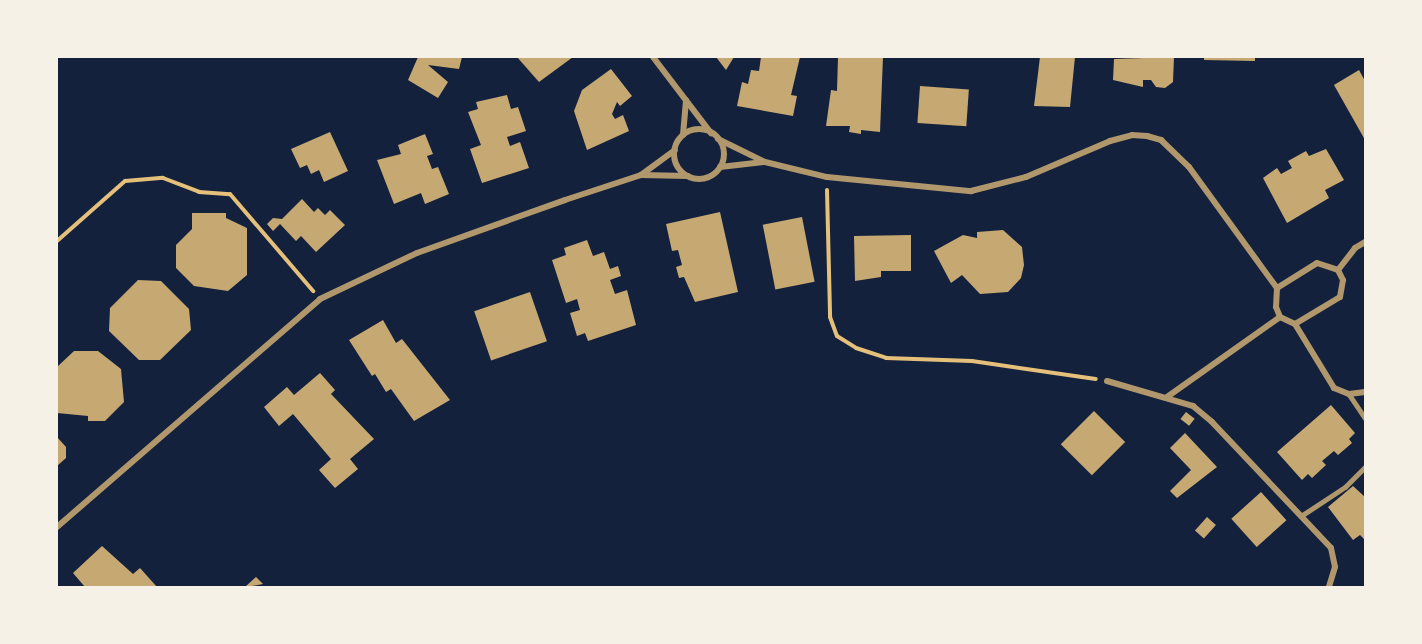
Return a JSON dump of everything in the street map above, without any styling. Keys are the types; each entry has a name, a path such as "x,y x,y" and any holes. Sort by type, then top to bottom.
{"street":[{"path":"653,57 718,139 765,162 827,177 971,191 1008,183 1110,141 1132,135 1161,140 1189,167 1277,288 1276,307 1280,317 1295,324 1334,388 1349,394 1365,392"},
{"path":"57,527 320,299 417,253 641,176 675,150 683,135 686,99"},
{"path":"683,135 697,130 712,133"},
{"path":"641,176 710,177 720,167 724,152 718,139"},
{"path":"675,150 677,165 688,176"},
{"path":"720,167 765,162"},
{"path":"1338,270 1356,248 1365,242"},
{"path":"1277,288 1317,263 1338,270 1343,280 1340,297 1295,324"},
{"path":"1167,397 1280,317"},
{"path":"1107,381 1193,406 1212,422 1331,548 1335,567 1329,587"}],"lane":[{"path":"1349,394 1365,418"},
{"path":"1301,516 1345,487 1365,466"}],"path":[{"path":"827,177 830,318 837,336 856,348 886,358 972,361 1107,381"},
{"path":"57,241 125,181 164,178 200,192 230,194 320,299"}],"building":[{"path":"418,57 462,57 459,69 428,65 448,82 438,98 408,80"},
{"path":"517,57 573,57 539,82"},
{"path":"716,57 734,57 726,70"},
{"path":"761,57 800,57 791,95 797,96 793,116 737,106 742,82 748,84 751,70 759,71"},
{"path":"838,57 883,57 880,132 861,130 861,134 849,132 850,126 826,126 831,90 837,91"},
{"path":"1040,57 1075,57 1070,107 1034,106"},
{"path":"1174,57 1173,82 1165,88 1156,87 1151,80 1143,80 1143,87 1113,80 1114,59"},
{"path":"1204,57 1255,57 1255,61 1204,60"},
{"path":"611,69 632,96 620,106 617,102 612,114 615,119 623,115 629,131 587,150 574,111 582,90"},
{"path":"1359,70 1365,81 1365,140 1334,85"},
{"path":"920,86 969,89 966,126 917,123"},
{"path":"507,95 511,109 518,107 526,131 507,137 510,146 520,142 529,168 482,183 470,149 481,145 468,112 478,109 476,102"},
{"path":"330,132 348,171 324,182 319,170 311,174 307,165 300,168 291,149"},
{"path":"425,134 433,154 427,156 432,169 438,167 449,194 425,204 421,193 394,204 377,160 401,154 398,145"},
{"path":"1326,149 1344,180 1325,190 1329,198 1287,223 1263,178 1277,168 1281,174 1292,168 1288,161 1306,151 1309,156"},
{"path":"302,199 314,212 318,208 325,215 330,210 345,225 316,252 301,236 296,241 280,224 273,231 267,224 273,218 282,219"},
{"path":"720,212 738,292 695,302 684,277 679,278 676,267 682,265 678,250 672,251 666,224"},
{"path":"192,213 226,213 226,218 247,228 247,275 228,291 194,286 176,268 176,245 192,229"},
{"path":"802,217 815,282 775,289 763,225"},
{"path":"1003,230 1022,247 1024,265 1021,278 1008,292 980,294 962,275 951,283 934,251 963,235 977,238 977,232"},
{"path":"911,235 911,271 881,271 881,277 855,281 854,236"},
{"path":"587,240 593,256 604,252 610,269 618,266 621,276 610,280 615,294 627,290 636,325 588,341 585,333 577,336 570,313 580,310 577,299 566,303 552,260 566,255 564,248"},
{"path":"138,280 161,281 189,309 191,330 160,360 139,360 109,331 110,308"},
{"path":"530,292 547,341 491,360 474,311"},
{"path":"383,320 396,343 402,339 450,400 414,421 391,389 386,392 375,374 372,376 349,340"},
{"path":"74,351 98,351 121,369 124,402 105,421 88,421 88,416 57,413 57,367"},
{"path":"320,373 335,390 331,394 374,439 350,459 358,469 335,488 319,470 331,459 293,414 279,426 264,407 287,387 294,395"},
{"path":"1331,405 1355,433 1349,439 1352,443 1338,455 1334,451 1322,461 1326,465 1312,478 1308,474 1302,480 1277,452"},
{"path":"1094,411 1125,442 1092,475 1061,444"},
{"path":"1186,412 1195,419 1189,426 1180,419"},
{"path":"1185,433 1217,467 1177,498 1170,491 1191,470 1170,448"},
{"path":"57,437 66,447 66,458 57,466"},
{"path":"1353,486 1365,497 1365,540 1360,535 1353,540 1328,507"},
{"path":"1261,492 1286,520 1257,547 1231,519"},
{"path":"1207,517 1216,525 1204,538 1195,530"},
{"path":"102,546 133,574 140,568 157,587 85,587 73,573"},
{"path":"256,577 263,584 246,586"}]}
